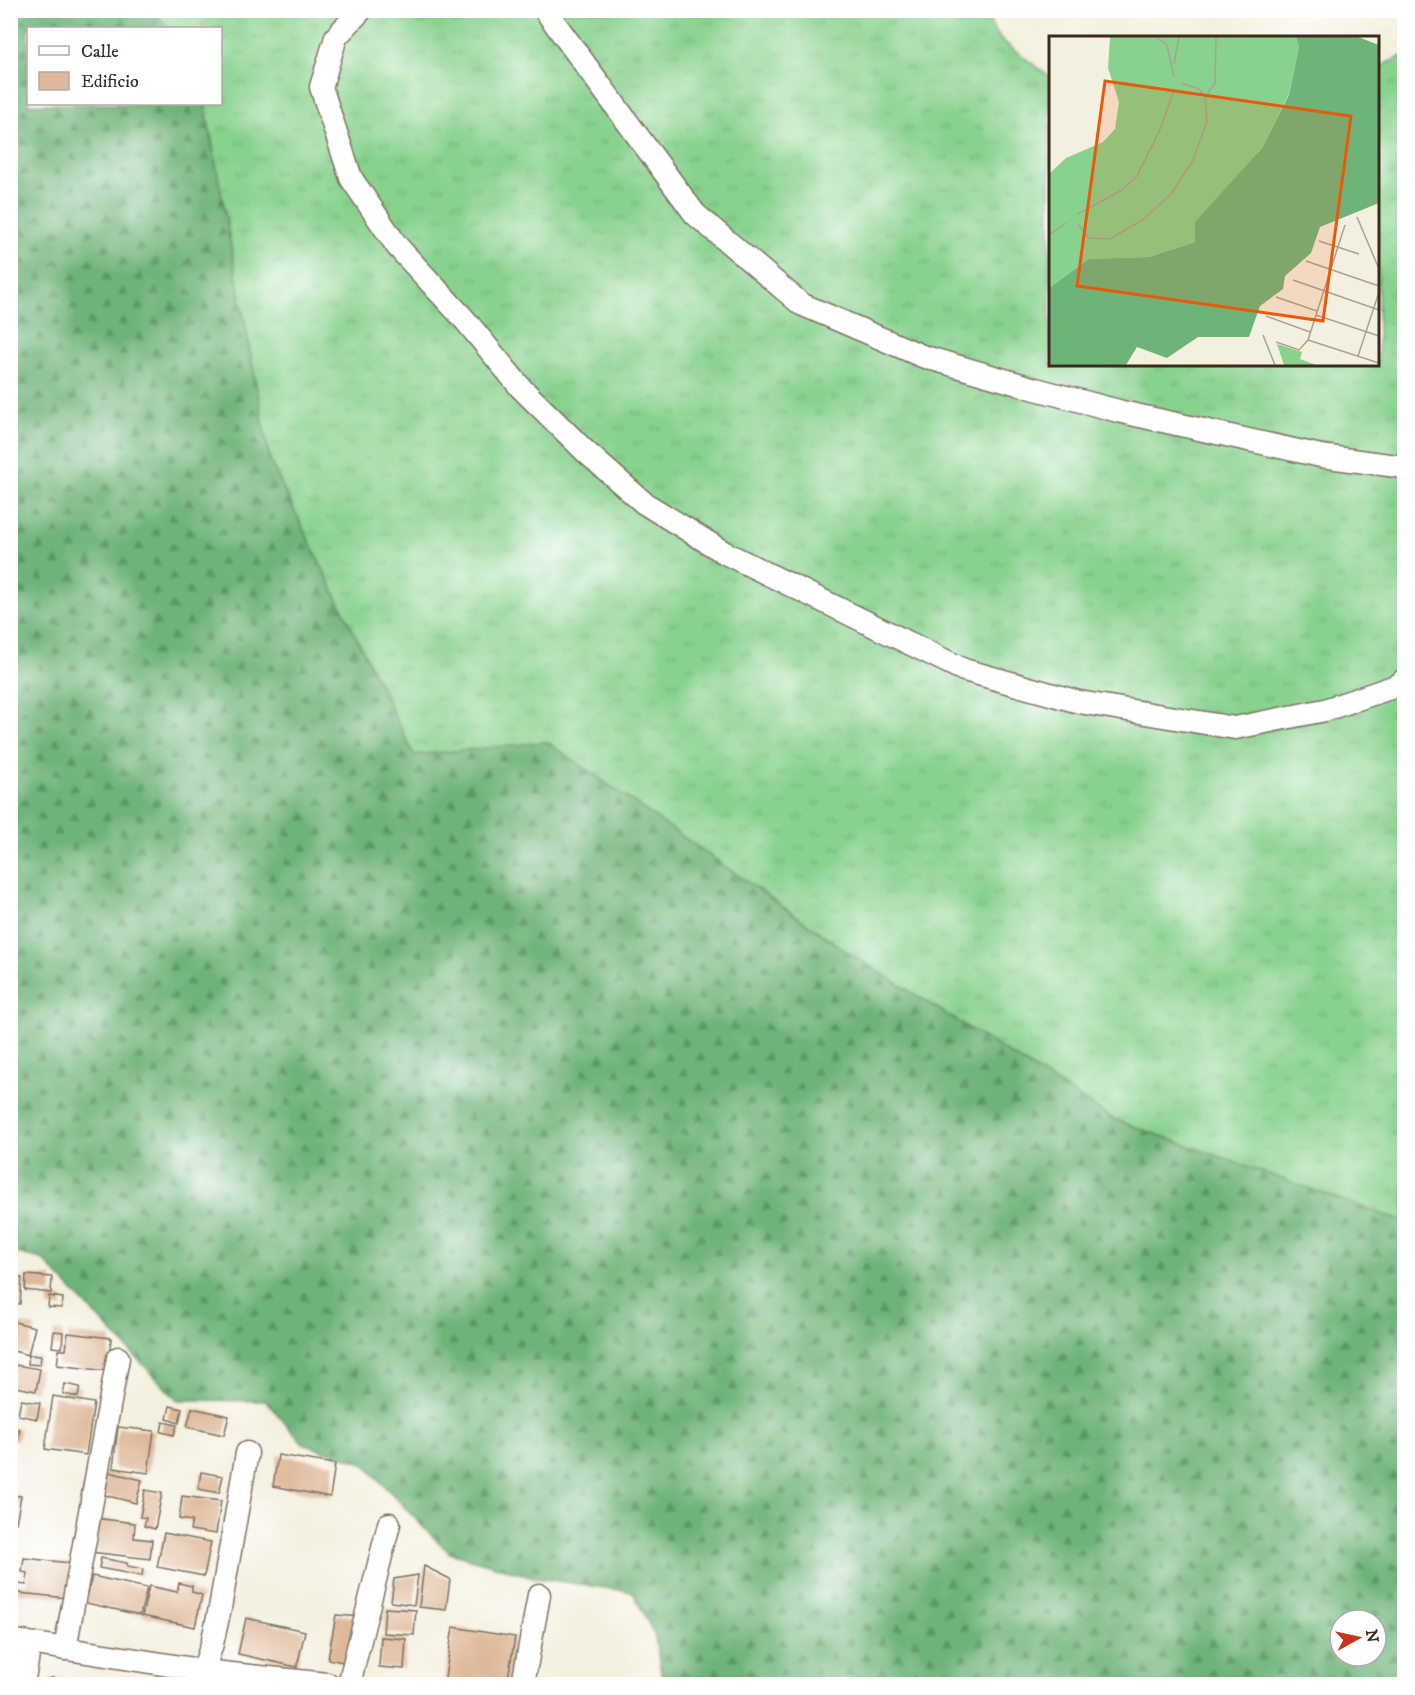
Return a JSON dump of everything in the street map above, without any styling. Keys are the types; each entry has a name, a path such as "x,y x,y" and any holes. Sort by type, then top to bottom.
{"street":[{"path":"361,10 336,37 321,87 351,178 397,246 465,320 521,388 586,452 644,503 725,553 964,670 1079,702 1235,728 1325,710 1399,685 1404,680"},
{"path":"544,10 695,214 801,303 922,356 1032,388 1122,412 1322,456 1404,467"},
{"path":"65,1649 118,1358"},
{"path":"201,1677 212,1644 220,1608 248,1454"},
{"path":"349,1684 389,1524"},
{"path":"523,1684 538,1595"},
{"path":"23,1684 20,1642 201,1677 327,1684"}],"green space":[{"path":"11,10 152,11 168,27 27,27 27,105 205,105 270,461 414,755 547,742 852,955 1113,1119 1404,1222 1404,1684 663,1684 655,1637 633,1592 537,1578 450,1553 363,1463 303,1444 266,1401 177,1400 42,1259 11,1252"},
{"path":"152,11 983,11 1000,39 1049,76 1049,366 1379,366 1379,68 1404,55 1404,1222 1113,1119 852,955 547,742 414,755 270,461 205,105 222,105 222,27 168,27"}],"building":[{"path":"26,1275 52,1277 51,1293 25,1290"},
{"path":"10,1277 22,1278 20,1304 10,1303"},
{"path":"49,1296 63,1298 62,1308 48,1307"},
{"path":"10,1321 35,1327 28,1355 10,1350"},
{"path":"54,1331 63,1332 62,1348 52,1347"},
{"path":"68,1333 111,1338 108,1371 57,1365 59,1350 66,1350"},
{"path":"29,1355 41,1356 40,1365 28,1364"},
{"path":"15,1365 40,1369 36,1391 11,1386"},
{"path":"65,1384 80,1387 78,1397 63,1394"},
{"path":"53,1396 94,1403 86,1455 45,1449"},
{"path":"21,1400 40,1403 37,1419 18,1415"},
{"path":"170,1406 182,1409 179,1423 167,1419"},
{"path":"192,1408 229,1416 224,1435 187,1427"},
{"path":"163,1422 177,1425 174,1435 161,1432"},
{"path":"118,1427 154,1431 148,1473 113,1468"},
{"path":"10,1428 20,1429 18,1440 10,1439"},
{"path":"278,1455 335,1464 330,1497 273,1486"},
{"path":"105,1471 142,1480 136,1503 100,1494"},
{"path":"201,1472 223,1476 219,1493 198,1489"},
{"path":"145,1490 162,1493 155,1529 144,1526 146,1518 140,1517"},
{"path":"10,1495 21,1496 16,1523 10,1523"},
{"path":"182,1496 221,1501 216,1534 190,1530 192,1521 179,1519"},
{"path":"94,1518 135,1523 134,1538 152,1540 150,1559 90,1552"},
{"path":"164,1533 211,1542 204,1576 157,1567"},
{"path":"24,1558 70,1563 67,1598 10,1592 10,1583 26,1585 28,1573 22,1572"},
{"path":"101,1558 143,1569 142,1576 99,1568"},
{"path":"424,1566 450,1579 446,1610 419,1607"},
{"path":"418,1575 414,1605 391,1602 394,1579"},
{"path":"92,1576 147,1588 140,1615 86,1603"},
{"path":"179,1583 192,1586 192,1592 202,1595 195,1627 142,1616 149,1586 177,1592"},
{"path":"385,1608 416,1610 414,1635 383,1633"},
{"path":"336,1615 361,1617 353,1664 328,1659"},
{"path":"246,1618 305,1631 297,1667 238,1654"},
{"path":"453,1627 515,1637 507,1684 444,1684"},
{"path":"381,1637 406,1639 404,1669 379,1667"},
{"path":"51,1678 73,1681 72,1684 49,1684"}]}
